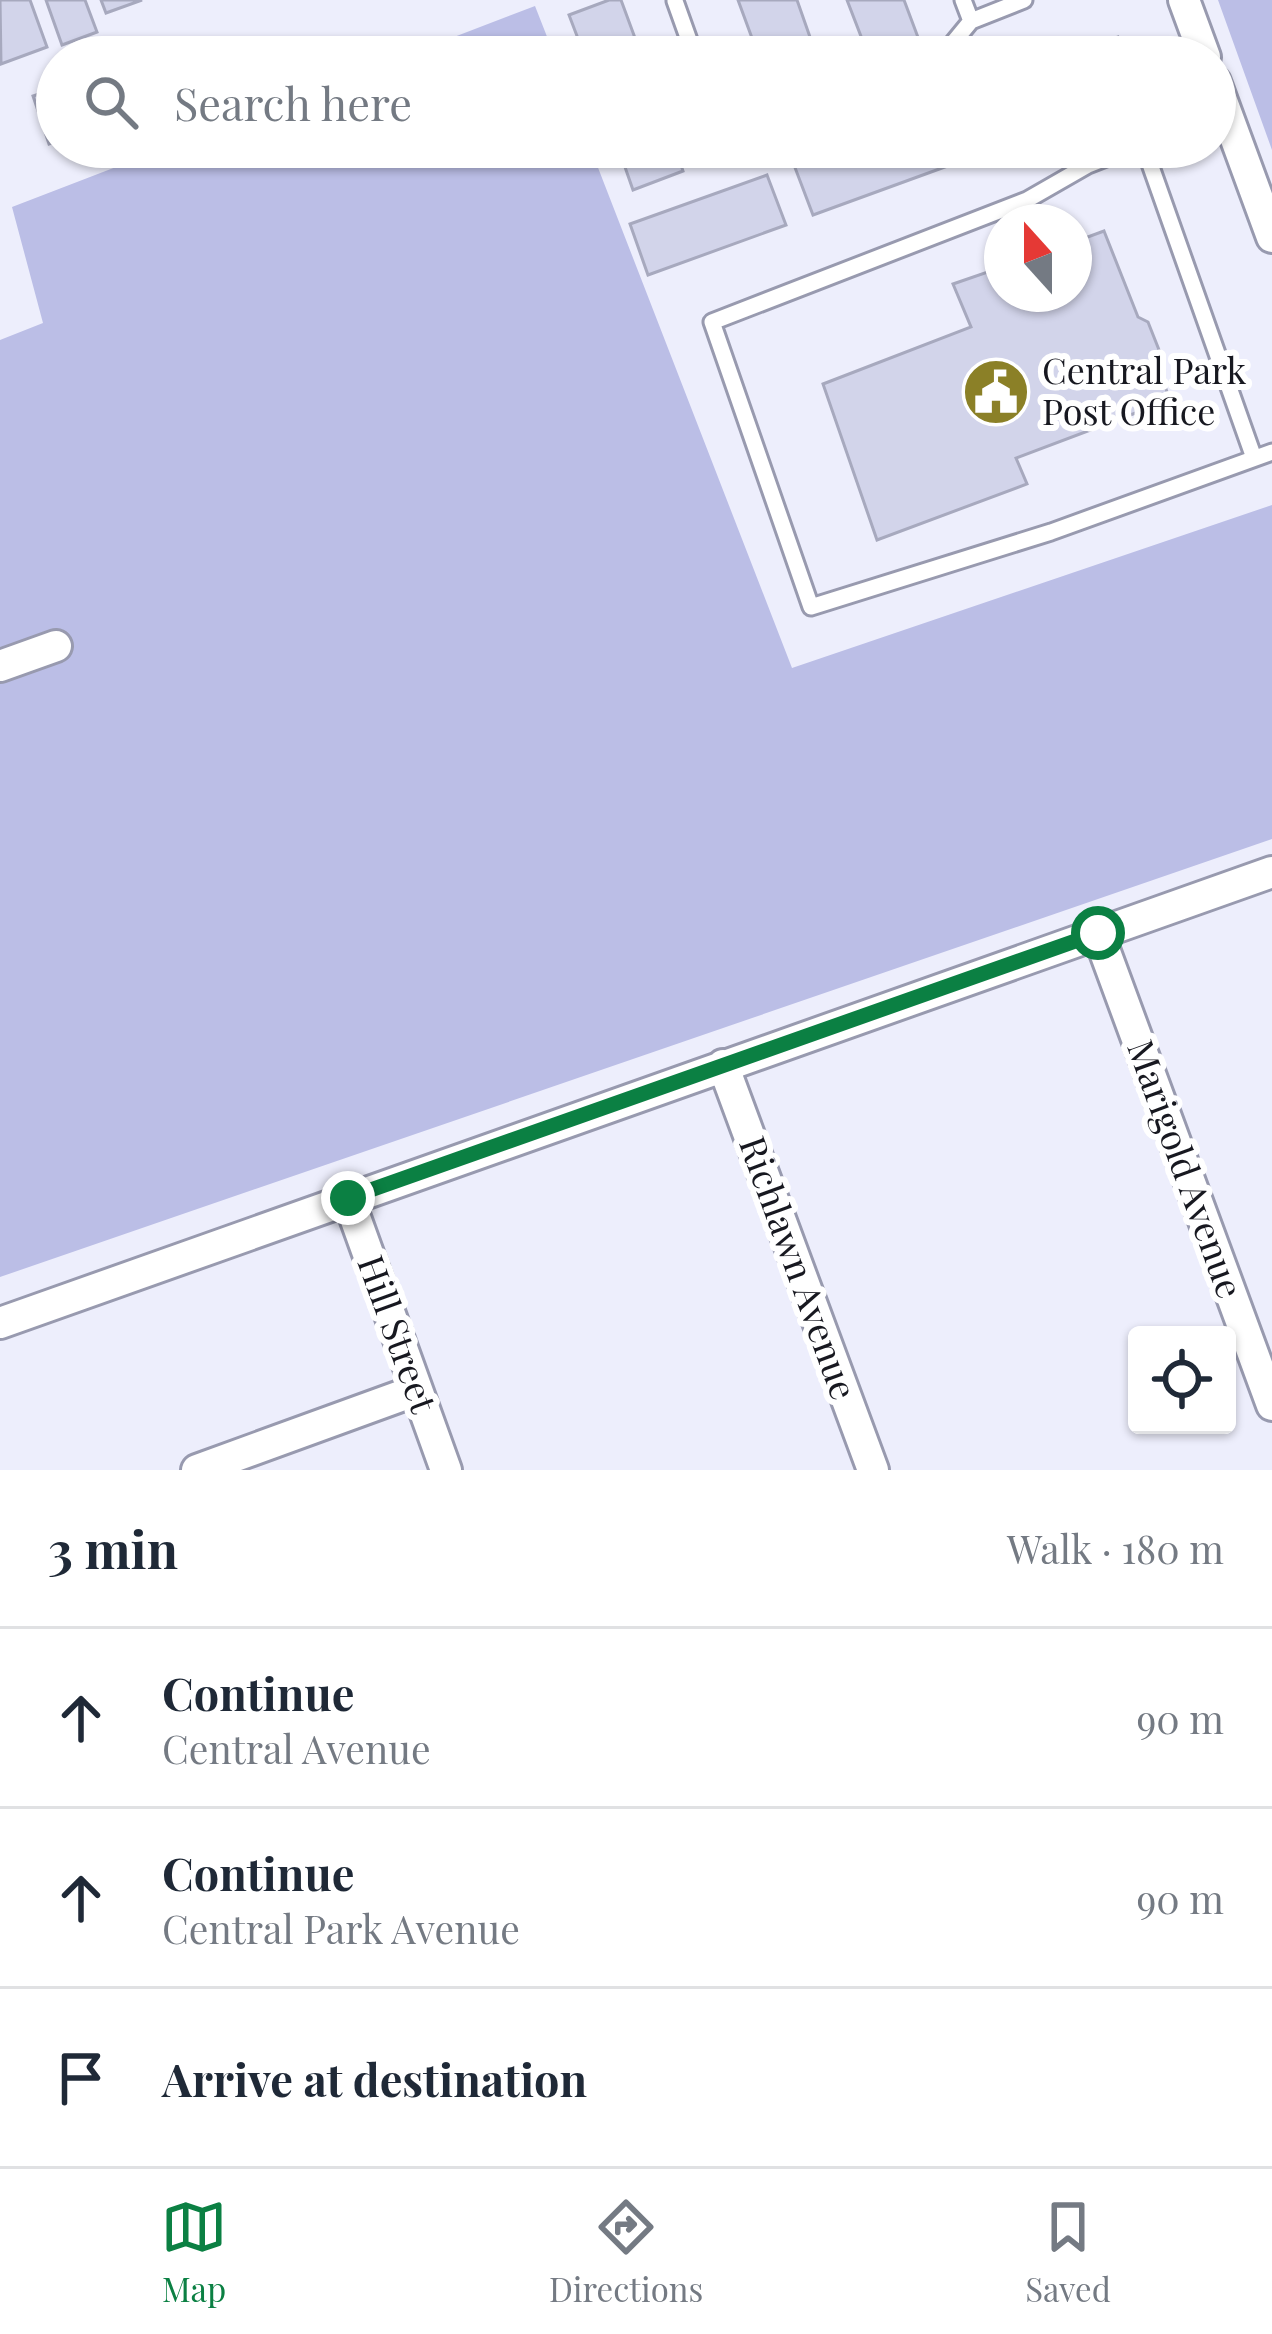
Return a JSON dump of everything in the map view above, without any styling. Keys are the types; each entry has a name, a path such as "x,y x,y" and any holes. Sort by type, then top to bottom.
{"street":[{"path":"1184,0 1197,36"},
{"path":"1236,145 1272,237"},
{"path":"0,666 56,646"},
{"path":"0,1323 1272,872"},
{"name":"Marigold Avenue","path":"1098,933 1272,1405"},
{"name":"Richlawn Avenue","path":"723,1065 873,1470"},
{"name":"Hill Street","path":"348,1198 446,1470"},
{"path":"196,1470 417,1390"}],"lane":[{"path":"963,0 971,21"},
{"path":"959,36 971,21 1024,0"},
{"path":"675,1 688,36"},
{"path":"1083,168 1027,200 712,322 811,608 1051,532 1272,452"},
{"path":"1151,168 1254,458"}],"shaded area":[{"path":"1218,0 1272,0 1272,150 1236,50 1236,36 1231,36"},
{"path":"535,6 547,36 457,36"},
{"path":"113,168 598,168 792,668 1272,505 1272,839 0,1277 0,340 43,323 12,207"}],"building":[{"path":"0,0 30,0 43,36 36,36 36,51 1,64"},
{"path":"46,0 85,0 97,32 59,36"},
{"path":"101,0 142,0 106,13"},
{"path":"621,0 634,36 577,36 569,15"},
{"path":"738,0 797,0 810,36 751,36"},
{"path":"847,0 904,0 918,36 861,36"},
{"path":"625,168 682,168 683,171 633,190"},
{"path":"795,168 942,168 813,215"},
{"path":"767,175 786,225 648,275 630,224"},
{"name":"Central Park Post Office","path":"1104,231 1138,317 1148,322 1170,400 1016,458 1027,484 877,540 823,384 971,327 953,284 984,273 984,312 1092,312 1092,235"}],"place":[{"name":"Central Park Post Office","path":"996,392"}],"route":[{"path":"348,1198 1098,933"}]}
